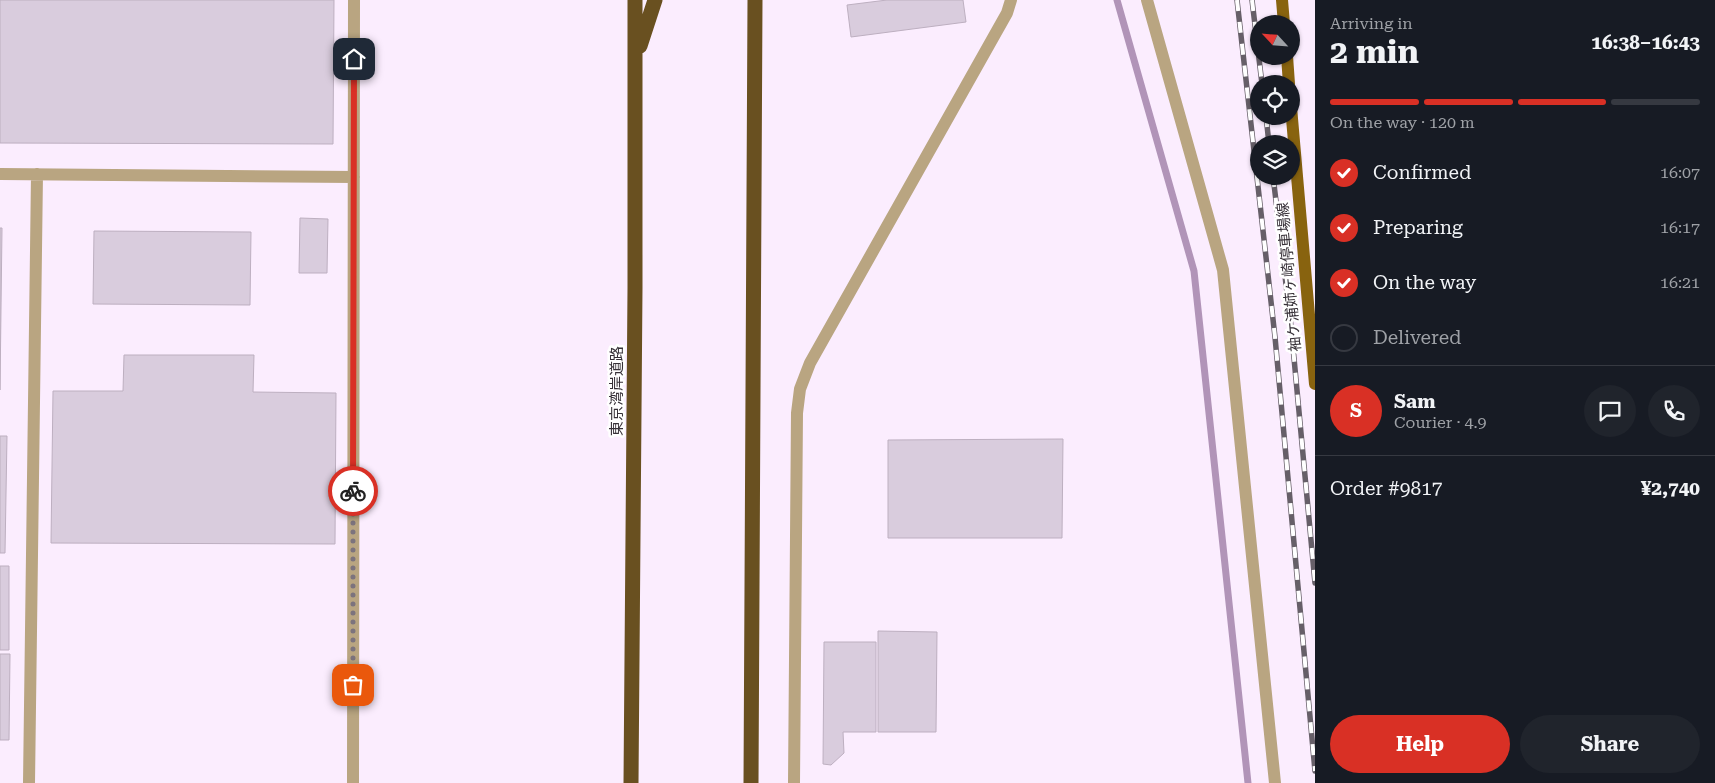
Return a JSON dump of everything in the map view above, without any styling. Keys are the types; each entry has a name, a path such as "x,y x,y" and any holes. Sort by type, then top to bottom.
{"highway":[{"name":"東京湾岸道路","path":"632,783 635,0"},
{"path":"635,62 655,0"},
{"path":"751,783 754,0"}],"main road":[{"path":"1282,0 1283,15"},
{"name":"袖ケ浦姉ヶ崎停車場線","path":"1293,125 1315,384"}],"street":[{"path":"353,783 354,0"},
{"path":"794,783 797,413 800,389 810,363 1006,13 1011,0"},
{"path":"1147,0 1223,270 1275,783"},
{"path":"0,174 354,177"},
{"path":"29,783 37,174"}],"building":[{"path":"0,0 334,0 333,144 0,143"},
{"path":"887,0 963,0 966,22 851,37 847,5"},
{"path":"300,218 328,219 327,273 299,273"},
{"path":"0,228 2,228 0,390"},
{"path":"94,231 251,232 250,305 93,304"},
{"path":"124,355 254,355 253,392 336,393 335,544 51,543 53,391 123,391"},
{"path":"0,436 7,436 5,553 0,553"},
{"path":"1063,439 1062,538 888,538 888,440"},
{"path":"0,566 9,566 9,650 0,650"},
{"path":"878,631 937,632 936,732 878,732"},
{"path":"824,642 876,642 876,732 843,732 844,753 831,765 823,764"},
{"path":"0,654 10,654 9,740 0,740"}],"waterway":[{"path":"1117,0 1194,271 1248,783"}],"railway":[{"path":"1237,0 1275,337 1315,771"},
{"path":"1252,0 1261,75"},
{"path":"1267,125 1268,135"},
{"path":"1274,185 1291,326 1315,583"}],"way so far":[{"path":"353,491 353,685"}],"route":[{"path":"353,491 354,59"}]}
